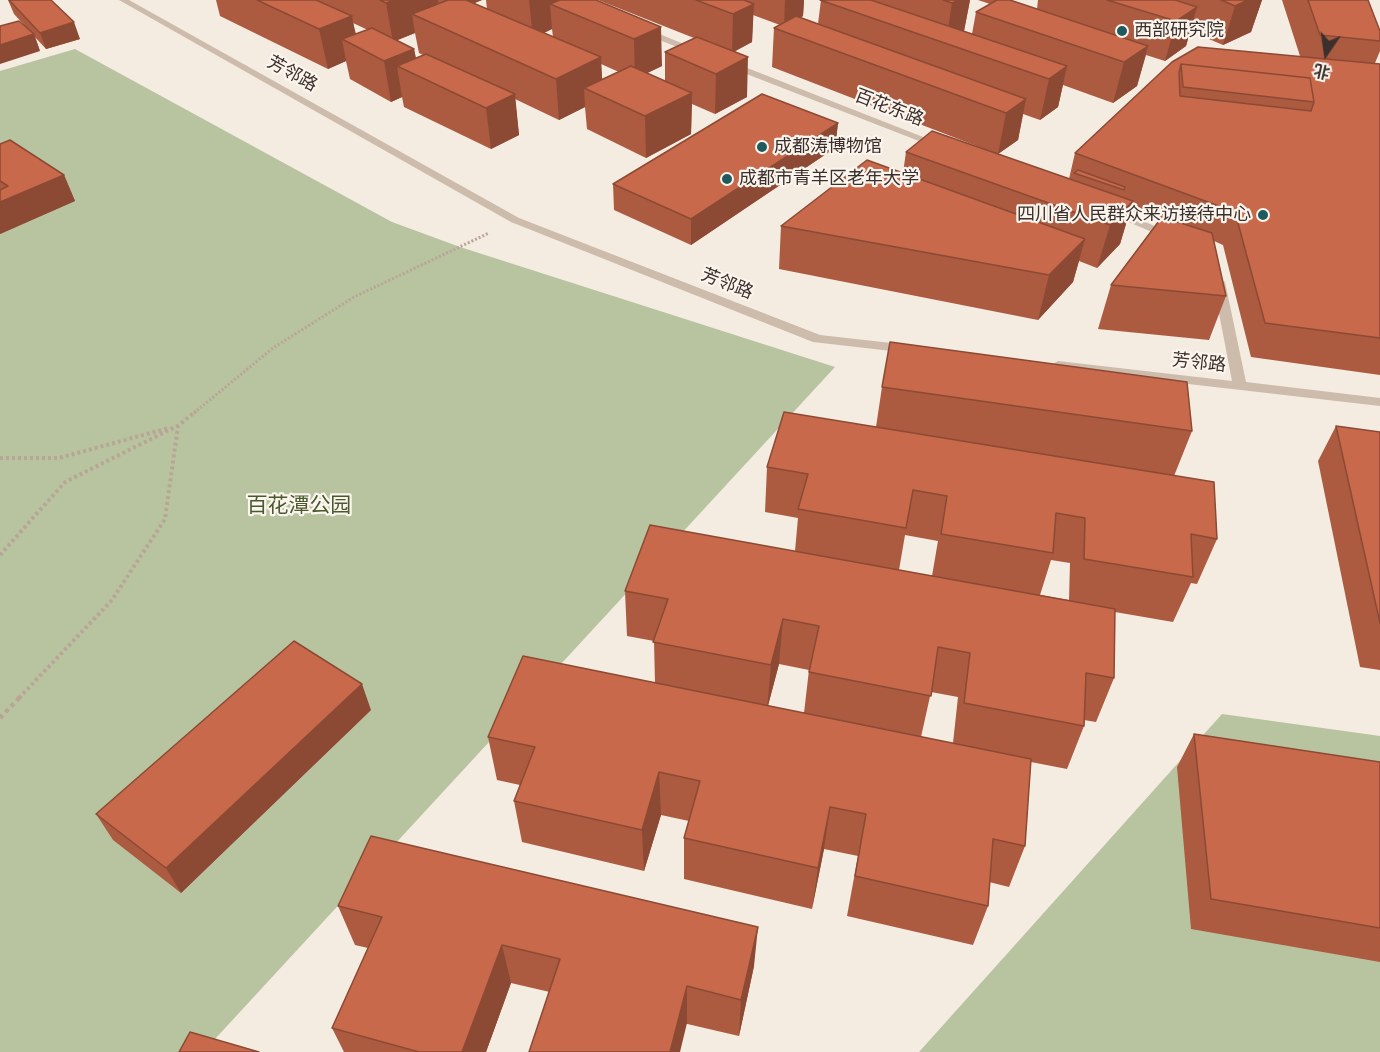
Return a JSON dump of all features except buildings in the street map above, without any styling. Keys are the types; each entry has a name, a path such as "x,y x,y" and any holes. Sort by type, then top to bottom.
{"street":[{"name":"芳邻路","path":"123,0 515,220 818,339 923,351"},
{"path":"630,26 707,55"},
{"name":"百花东路","path":"718,60 950,149"},
{"path":"1094,204 1160,230 1179,241"},
{"path":"1218,275 1240,385"},
{"name":"芳邻路","path":"1041,363 1380,402"}],"path":[{"path":"0,555 65,482 178,426 273,348 354,297 515,220"},
{"path":"0,458 59,458 178,426"},
{"path":"0,718 112,600 165,519 178,426"}],"green space":[{"name":"百花潭公园","path":"75,49 392,222 460,247 835,367 203,1052 0,1052 0,71"},
{"path":"1222,714 1380,736 1380,1052 919,1052"}],"place":[{"name":"西部研究院","path":"1122,31"},
{"name":"成都涛博物馆","path":"762,147"},
{"name":"成都市青羊区老年大学","path":"727,179"},
{"name":"四川省人民群众来访接待中心","path":"1263,215"}]}
